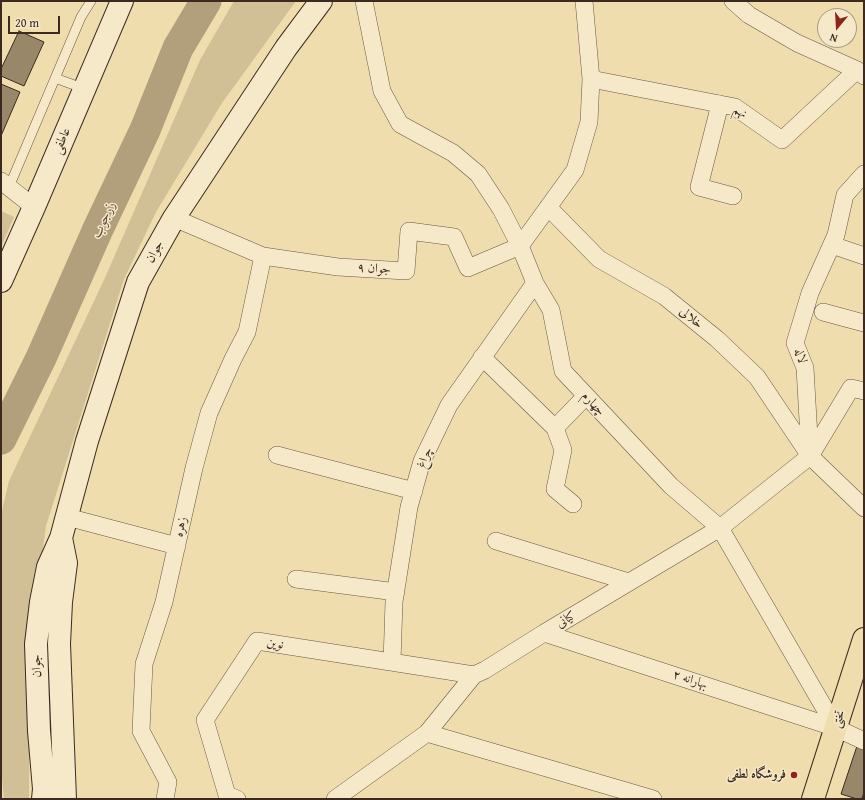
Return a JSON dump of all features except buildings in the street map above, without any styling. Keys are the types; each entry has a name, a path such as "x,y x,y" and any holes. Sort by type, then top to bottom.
{"main road":[{"name":"عاطفی","path":"1,281 122,1"},
{"name":"جوان","path":"43,799 44,790 39,731 36,644 41,602 48,567 61,538 87,441 138,282 174,218 286,48 321,1"},
{"name":"جوان","path":"61,538 66,563 61,602 59,644 65,799"},
{"name":"تختی","path":"813,799 864,639"}],"street":[{"name":"چهارم","path":"364,1 382,91 400,124 453,153 478,174 501,209 520,246 535,283 551,310 563,371 671,486 720,528 836,728"},
{"path":"520,246 575,170 589,122 591,79 584,1"},
{"path":"733,1 749,15 797,43 861,73"},
{"name":"نهم","path":"591,79 735,107 782,140 861,73"},
{"path":"720,104 699,187 733,196"},
{"name":"لاله","path":"810,456 805,368 795,343 810,293 836,235 845,195 864,174"},
{"path":"5,184 34,207"},
{"name":"خلالی","path":"548,208 599,259 664,296 717,339 757,377 810,456"},
{"name":"جوان ۹","path":"174,218 263,256 338,267 406,271 409,231 454,237 468,268 520,246"},
{"path":"832,244 864,256"},
{"name":"زهره","path":"165,799 168,782 141,730 144,664 164,602 194,468 209,413 233,359 247,332 263,256"},
{"name":"چراغ","path":"392,662 394,602 410,507 422,460 449,405 535,283"},
{"path":"823,312 864,323"},
{"path":"482,357 555,428 563,450 555,489 573,504"},
{"path":"864,391 851,388 810,456 864,508"},
{"path":"555,428 586,396"},
{"path":"277,455 414,491"},
{"name":"کیانی","path":"335,799 426,733 474,675 485,670 720,528 810,456"},
{"path":"67,517 177,546"},
{"path":"496,541 629,582"},
{"path":"296,579 396,592"},
{"name":"بهارانه ۲","path":"544,633 836,728 864,741"},
{"name":"نوین","path":"237,799 226,795 205,720 257,641 474,675"},
{"path":"426,733 653,799"}],"lane":[{"path":"5,184 55,78 81,17 91,1"},
{"path":"55,78 85,89"}],"shaded area":[{"path":"234,1 296,1 222,103 156,212 124,279 46,526 30,640 29,799 4,799 1,767 1,515 9,481 104,280 200,60"},
{"path":"1,211 14,217 1,247"}],"waterway":[{"name":"زرجوب","path":"1,439 41,358 98,229 145,130 178,48 206,1"}],"place":[{"name":"فروشگاه لطفی","path":"794,775"}]}
